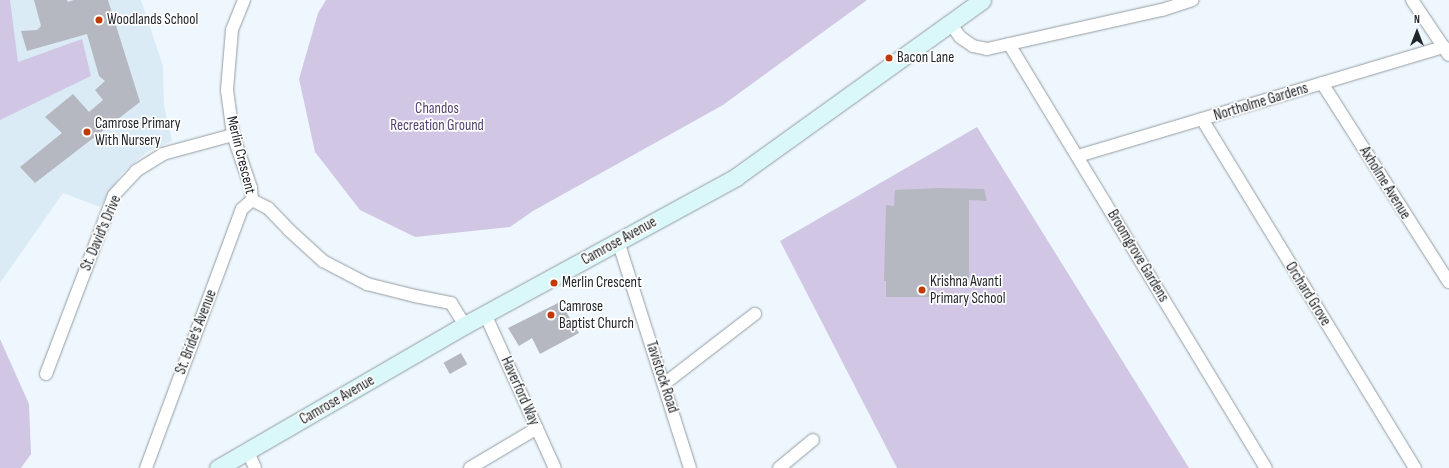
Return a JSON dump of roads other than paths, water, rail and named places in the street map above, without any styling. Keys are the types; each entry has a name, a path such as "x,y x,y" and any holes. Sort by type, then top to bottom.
{"street":[{"name":"Merlin Crescent","path":"244,0 232,30 226,90 233,135 251,188 252,200 268,208 289,230 323,261 367,284 451,303 465,325"},
{"name":"Camrose Avenue","path":"218,468 465,325 736,177 982,0"},
{"path":"950,23 960,37 973,46 987,49 1162,10 1192,0"},
{"path":"1412,0 1446,51"},
{"name":"Broomgrove Gardens","path":"1009,44 1266,468"},
{"name":"Northolme Gardens","path":"1078,156 1322,83 1446,51"},
{"name":"Axholme Avenue","path":"1322,83 1449,282"},
{"name":"Orchard Grove","path":"1202,120 1415,468"},
{"name":"St. David's Drive","path":"46,374 114,195 136,171 163,154 233,135"},
{"name":"St. Bride's Avenue","path":"146,468 242,209 252,200"},
{"name":"Tavistock Road","path":"618,241 690,468"},
{"name":"Haverford Way","path":"485,314 555,468"},
{"path":"664,384 755,314"},
{"path":"470,468 537,428"},
{"path":"778,468 813,440"},
{"path":"248,452 255,468"}],"place":[{"name":"Woodlands School","path":"99,20"},
{"name":"Bacon Lane","path":"889,58"},
{"name":"Camrose Primary With Nursery","path":"87,132"},
{"name":"Merlin Crescent","path":"554,283"},
{"name":"Krishna Avanti Primary School","path":"922,290"},
{"name":"Camrose Baptist Church","path":"551,315"}],"park label":[{"name":"Chandos Recreation Ground","path":"437,116"}]}
